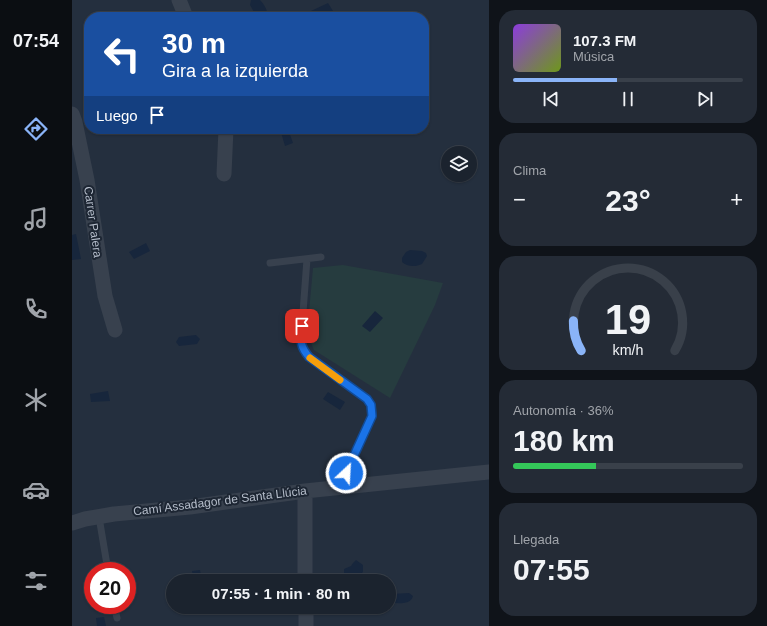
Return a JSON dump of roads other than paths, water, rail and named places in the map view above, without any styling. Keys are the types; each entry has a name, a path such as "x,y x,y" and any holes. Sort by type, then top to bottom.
{"street":[{"path":"178,0 184,12"},
{"name":"Carrer Palera","path":"72,114 87,180 105,296 115,330"},
{"path":"224,174 226,134"},
{"name":"Camí Assadagor de Santa Llúcia","path":"72,523 99,516 190,507 305,491 489,472"},
{"path":"305,491 305,574"},
{"path":"306,614 306,626"}],"lane":[{"path":"270,264 321,257"},
{"path":"307,259 301,339 302,349 309,357 367,399 371,407 372,416 339,488"},
{"path":"99,516 107,562"},
{"path":"116,614 117,618"}],"water":[{"path":"251,0 260,0 267,12 254,12 250,5"},
{"path":"328,3 333,11 311,12"},
{"path":"281,134 290,134 293,143 285,146"},
{"path":"76,234 81,259 72,260 72,235"},
{"path":"146,243 150,251 134,259 129,252"},
{"path":"410,250 422,251 426,253 427,256 422,264 412,266 406,265 402,262 402,258 406,252"},
{"path":"375,311 383,318 370,332 362,326"},
{"path":"196,335 200,339 197,344 179,346 176,342 179,337"},
{"path":"108,391 110,401 91,402 90,394"},
{"path":"328,392 345,402 340,410 323,399"},
{"path":"356,560 363,565 363,572 361,574 344,573 344,569 351,566"},
{"path":"200,570 201,574 193,574 192,571"},
{"path":"409,593 413,596 410,601 396,603 396,594"},
{"path":"104,617 106,626 97,626 96,618"}]}
